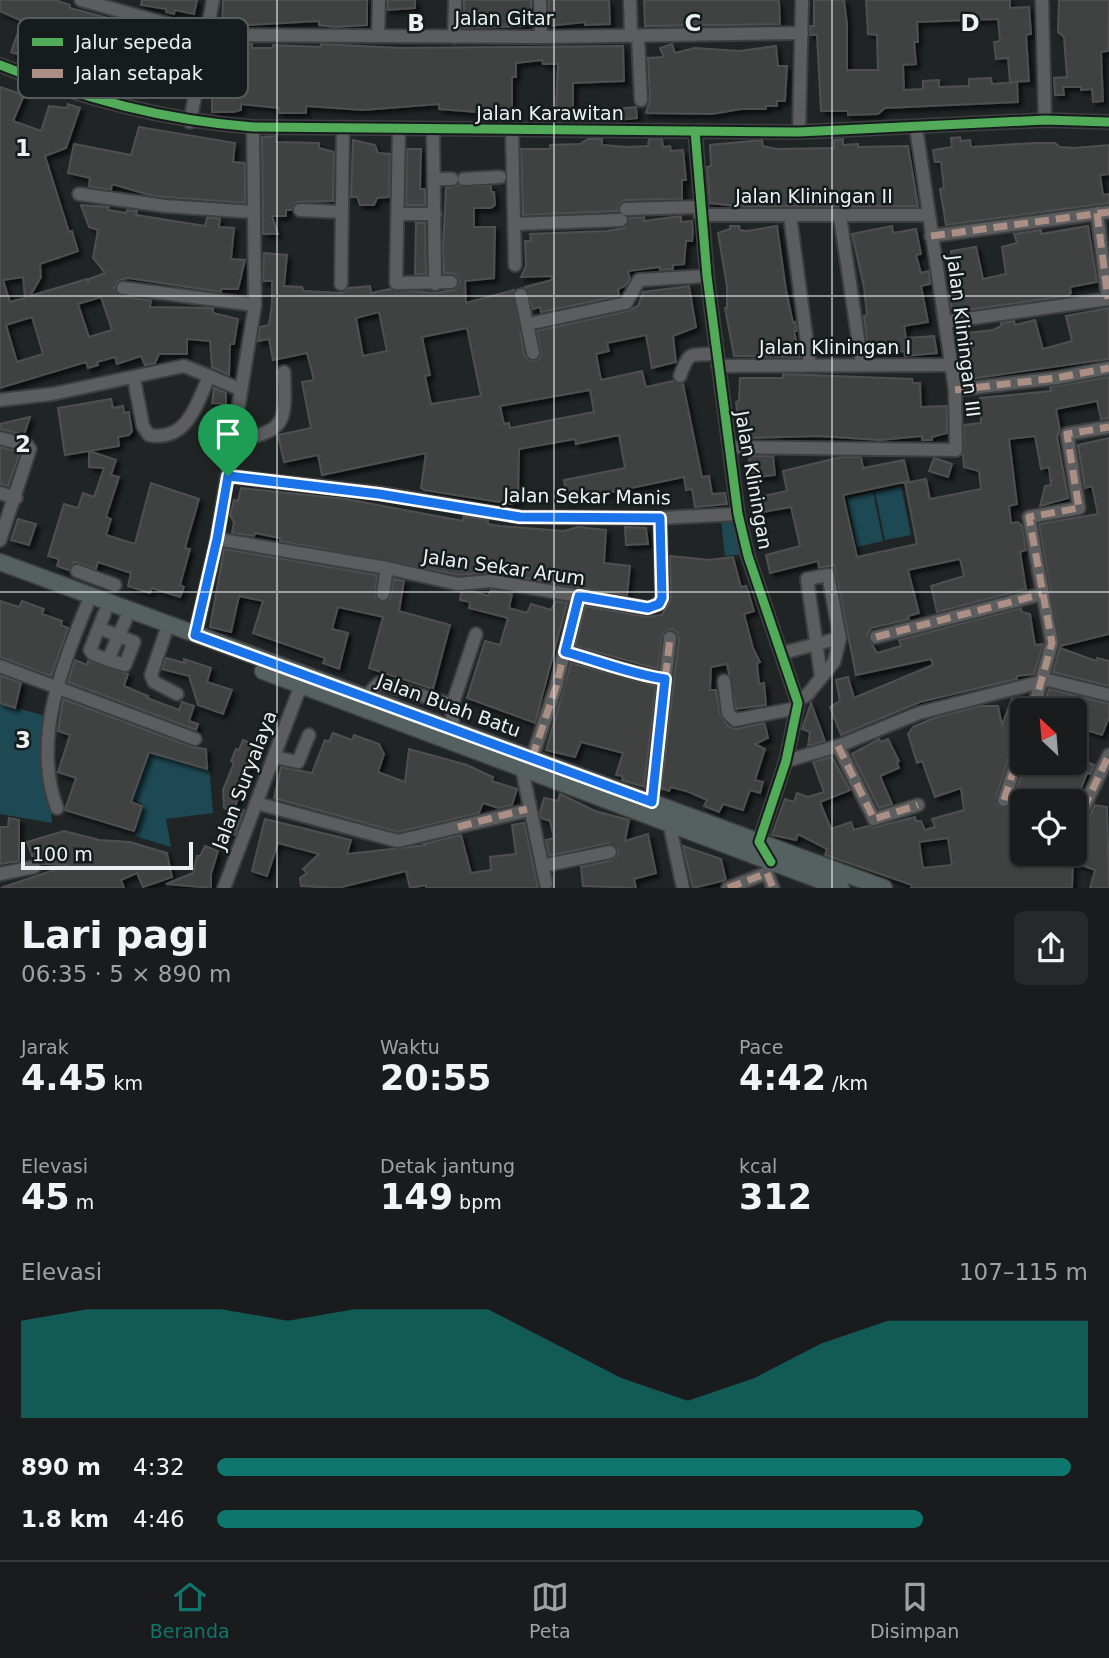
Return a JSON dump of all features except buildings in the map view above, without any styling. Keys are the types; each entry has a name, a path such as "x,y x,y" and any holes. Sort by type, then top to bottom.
{"main road":[{"name":"Jalan Buah Batu","path":"0,562 453,729 670,824 841,888"},
{"name":"Jalan Buah Batu","path":"0,573 301,685 527,763 659,805 884,888"}],"street":[{"name":"Jalan Gitar","path":"81,0 126,7 158,18"},
{"path":"210,18 213,0"},
{"path":"378,36 379,0"},
{"path":"454,37 455,0"},
{"path":"540,0 541,37"},
{"path":"630,0 641,100"},
{"path":"799,132 802,0"},
{"path":"1042,0 1045,120"},
{"name":"Jalan Gitar","path":"248,35 541,37 802,33"},
{"name":"Jalan Karawitan","path":"0,65 18,72"},
{"name":"Jalan Karawitan","path":"90,98 190,122 291,133 344,128 799,132 1045,120 1109,122"},
{"path":"190,122 195,98"},
{"path":"195,635 217,539 239,389 255,305 253,127"},
{"name":"Jalan Kliningan III","path":"730,447 956,450 955,390 916,127"},
{"path":"341,284 344,128"},
{"path":"399,128 400,214 396,283 451,282"},
{"path":"433,130 435,284"},
{"name":"Jalan Karawitan","path":"512,130 515,265"},
{"name":"Jalan Kliningan","path":"695,131 699,211 738,514 748,556 798,704"},
{"path":"435,180 500,177"},
{"path":"79,194 165,206 254,212"},
{"path":"300,210 342,212"},
{"path":"514,224 624,214 699,211"},
{"name":"Jalan Kliningan II","path":"699,211 790,216 928,215"},
{"path":"931,236 1103,212 1108,299 945,322"},
{"path":"400,214 435,214"},
{"path":"790,216 810,365"},
{"path":"840,216 862,365"},
{"path":"528,324 626,303 639,280 707,276"},
{"path":"123,288 255,305"},
{"path":"521,295 533,353"},
{"name":"Jalan Kliningan I","path":"680,376 687,356 692,353 718,360 810,365 951,365"},
{"path":"0,400 134,379 184,366 239,389"},
{"path":"955,390 1056,378 1109,368"},
{"path":"231,443 274,429 283,422 286,411 284,372"},
{"path":"134,379 143,426 149,435 159,437 174,432 190,421 209,376"},
{"path":"1036,698 1052,653 1029,517 1079,508 1067,435 1109,427"},
{"path":"0,438 27,445 30,449 0,540"},
{"name":"Jalan Sekar Manis","path":"228,476 379,494 520,517 660,518 738,514"},
{"path":"0,493 16,498"},
{"name":"Jalan Sekar Arum","path":"217,539 387,568 458,584 491,580 648,608 659,604 662,598 660,518"},
{"path":"383,594 387,568"},
{"path":"77,571 115,584"},
{"path":"724,681 728,713 735,720 798,704 807,695 834,662 840,638 828,575 807,579 821,676"},
{"path":"876,637 1042,594"},
{"path":"546,884 528,810 527,763 565,652 579,596"},
{"path":"57,808 51,791 49,735 56,689 87,605"},
{"path":"99,628 134,644 125,665 108,660 90,650 105,612"},
{"path":"119,635 126,619"},
{"path":"165,634 151,675 154,682 177,694"},
{"path":"453,729 452,706 476,634"},
{"path":"670,638 665,679 659,805 670,824 684,888"},
{"path":"782,653 840,638"},
{"path":"565,652 625,668 637,675 665,679"},
{"path":"0,666 195,739"},
{"path":"786,761 838,746 919,713 1057,679 1109,695"},
{"path":"369,699 371,691 379,683 452,706"},
{"name":"Jalan Suryalaya","path":"223,888 301,685"},
{"path":"771,862 759,842 786,761 798,704"},
{"path":"274,757 298,762 309,735"},
{"path":"838,746 874,819 918,805"},
{"path":"1087,808 1103,783 1109,755"},
{"path":"1004,800 1012,775"},
{"path":"256,803 398,841 528,810"},
{"path":"542,866 610,852"},
{"path":"0,874 33,867"},
{"path":"728,888 768,873 773,888"}],"shaded area":[{"path":"901,486 911,535 885,540 875,492"},
{"path":"873,492 883,541 857,547 847,498"},
{"path":"738,515 746,554 725,556 721,520"},
{"path":"0,704 43,715 52,823 0,814"},
{"path":"141,749 209,764 213,813 166,819 171,847 135,836 143,804 126,797"}],"marked path":[{"path":"931,236 1109,212"},
{"path":"1097,213 1108,299"},
{"path":"955,390 1056,378 1109,368"},
{"path":"1036,698 1052,643 1029,517 1079,508 1067,434 1109,427"},
{"path":"876,637 1042,594"},
{"path":"532,758 556,687 578,596"},
{"path":"651,802 670,638"},
{"path":"565,652 627,671 665,679"},
{"path":"838,746 874,819 918,805"},
{"path":"1087,801 1109,755"},
{"path":"1004,800 1012,775"},
{"path":"458,827 527,809"},
{"path":"728,888 767,873 773,888"}],"cycle path":[{"path":"0,65 18,72"},
{"path":"93,98 187,119 253,127 799,132 1045,120 1109,122"},
{"path":"695,131 707,276 738,514 748,556 798,703 786,761 759,842 771,862"}],"route":[{"path":"228,476 379,494 520,517 660,518 662,598 659,604 648,608 579,596 565,652 625,668 637,675 665,679 652,802 195,635 228,476"}]}
